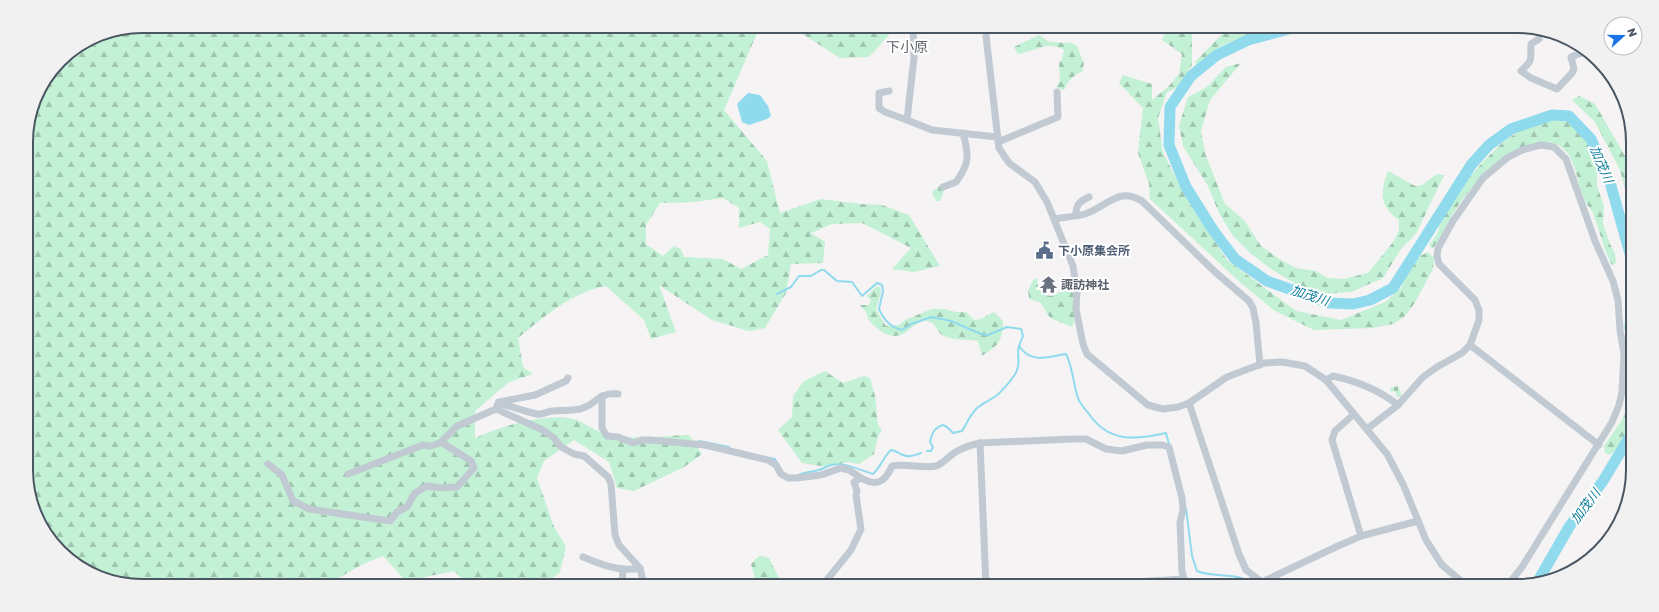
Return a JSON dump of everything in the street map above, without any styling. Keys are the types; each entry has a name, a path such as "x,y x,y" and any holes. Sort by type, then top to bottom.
{"street":[{"path":"907,120 914,58 913,33"},
{"path":"986,33 998,148 1009,163 1035,182 1054,219 1073,266 1077,292 1076,309 1083,344 1087,354 1148,405 1163,409 1178,408 1189,403 1227,377 1260,364 1282,362 1305,366 1326,380 1387,454 1403,484 1426,540 1442,565 1458,579"},
{"path":"1539,39 1531,44 1532,57 1530,63 1521,71 1531,78 1556,89 1572,74 1574,69 1571,57 1580,53"},
{"path":"889,91 879,93 879,108 885,112 932,130 963,133 997,139 1058,117 1057,92"},
{"path":"943,187 956,182 968,163 968,150 963,133"},
{"path":"1367,429 1398,405 1423,377 1462,353 1470,345 1480,320 1479,310 1475,300 1439,264 1437,256 1438,248 1453,221 1483,178 1507,158 1522,150 1541,145 1554,148 1566,159 1595,241 1613,281 1618,300 1620,330 1624,354 1622,392 1617,411 1598,445 1522,567 1513,579"},
{"path":"1054,219 1092,211 1118,196 1134,195 1214,271 1249,301 1253,308 1256,323 1260,364"},
{"path":"1076,215 1079,202 1089,197"},
{"path":"1470,345 1598,445"},
{"path":"1326,380 1333,376 1347,379 1385,394 1398,405"},
{"path":"348,474 423,445 431,446 441,442 457,426 497,406 500,402 535,395 566,381 568,378"},
{"path":"497,406 512,406 538,414 553,411 580,409 590,405 596,399 607,393 618,394"},
{"path":"602,396 602,428 607,436 618,437 633,443 650,440 705,445 768,460 776,465 781,474 788,478 821,475 841,468 849,470 868,482 882,481 887,478 892,466 936,466 953,453 966,446 980,443 1086,439 1106,449 1122,451 1148,445 1169,447 1182,498 1183,510 1180,522 1182,572 1184,579"},
{"path":"1189,403 1239,554 1246,570 1257,579"},
{"path":"497,406 542,430 554,438 562,447 574,454 584,456 608,478 611,484 615,535 619,545 640,568 642,579"},
{"path":"1354,414 1335,431 1332,440 1361,536"},
{"path":"268,464 282,475 293,501 309,509 390,520 397,512 407,507 415,493 427,486 440,488 457,487 474,468 471,461 441,442"},
{"path":"980,443 986,579"},
{"path":"828,579 851,550 861,529 856,495 857,491 854,482 861,478"},
{"path":"1273,579 1361,536 1418,521"},
{"path":"583,557 606,567 629,570 640,568"},
{"path":"622,579 623,569"}],"green space":[{"path":"142,33 757,33 724,110 767,161 780,213 821,199 882,205 909,215 940,266 914,272 892,269 911,248 862,223 832,224 811,233 825,242 823,263 791,264 786,293 765,328 749,331 712,320 659,285 676,332 651,339 644,320 606,286 594,289 570,300 548,314 518,338 523,367 533,374 509,382 475,411 475,438 510,425 550,417 562,417 577,420 600,432 624,437 689,435 702,454 684,467 634,491 617,488 609,462 574,440 544,461 537,478 554,527 566,546 560,572 552,579 463,579 454,571 416,579 404,579 383,556 363,564 337,579 128,578 107,573 82,561 60,542 51,530 39,505 33,477 33,135 41,100 51,82 70,60 94,44 114,37","holes":["723,198 739,208 739,228 760,222 770,229 768,255 741,269 723,259 684,257 681,249 674,246 663,256 646,244 646,225 660,203 694,202"]},
{"path":"801,33 891,33 869,57 840,58"},
{"path":"1165,33 1192,33 1192,65 1177,88 1167,92 1158,118 1163,153 1190,204 1227,260 1296,311 1341,320 1385,302 1401,288 1408,269 1418,257 1428,252 1434,258 1433,269 1414,304 1404,317 1393,324 1372,328 1314,330 1275,311 1243,285 1150,199 1149,184 1138,153 1143,108 1119,83 1123,75 1152,84 1152,100 1168,87 1179,74 1182,54 1162,40"},
{"path":"1257,33 1221,46 1198,66 1195,62 1222,34"},
{"path":"1039,35 1049,42 1072,43 1077,46 1084,64 1082,72 1072,78 1063,90 1056,87 1060,81 1059,63 1062,59 1064,50 1058,47 1047,46 1018,54 1014,47"},
{"path":"1241,63 1210,100 1201,131 1205,153 1225,204 1244,220 1261,246 1279,259 1296,268 1316,271 1328,278 1343,279 1368,273 1394,241 1399,230 1399,220 1392,215 1383,198 1385,179 1388,171 1415,186 1422,185 1437,174 1444,175 1416,234 1401,249 1383,278 1351,292 1325,294 1296,284 1271,269 1250,253 1233,236 1219,213 1208,186 1183,146 1179,126 1188,97 1207,87 1226,67"},
{"path":"1579,96 1595,104 1626,158 1626,193 1620,170 1595,122 1572,100"},
{"path":"1549,120 1570,122 1586,138 1597,161 1597,186 1604,206 1603,224 1615,253 1616,263 1612,265 1609,259 1593,213 1583,195 1569,155 1559,145 1551,142 1542,142 1524,147 1511,153 1498,162 1466,195 1457,207 1433,248 1429,246 1438,232 1443,214 1459,189 1482,163 1505,140 1526,128"},
{"path":"940,186 944,191 940,201 936,201 932,192"},
{"path":"1037,278 1038,289 1045,295 1051,296 1065,291 1074,293 1074,323 1072,327 1050,318 1040,302 1029,299 1028,290 1034,279"},
{"path":"878,286 881,292 876,310 886,326 899,325 905,320 932,309 966,312 974,320 994,312 1003,321 1000,339 992,349 982,356 978,341 946,337 940,333 932,323 927,321 918,323 901,335 896,336 886,334 869,320 866,312 860,305 869,305 871,300 867,296"},
{"path":"1626,321 1626,332 1623,329"},
{"path":"825,371 843,383 864,376 870,378 875,396 878,425 882,430 878,436 874,454 859,464 848,462 828,467 802,463 778,430 792,417 793,396 804,381"},
{"path":"1398,386 1402,396 1397,397 1395,391 1391,392 1390,388"},
{"path":"1626,410 1626,433 1618,447 1610,455 1605,453 1604,446 1622,420"},
{"path":"759,556 769,558 780,579 755,579 751,564"}],"water":[{"path":"748,93 760,95 768,106 771,116 767,119 749,125 742,122 737,104"}],"waterway":[{"name":"加茂川","path":"1274,33 1248,40 1217,55 1191,76 1170,107 1169,145 1186,187 1213,230 1235,259 1267,281 1329,303 1353,304 1370,300 1393,288 1471,165 1489,145 1511,129 1552,115 1569,116 1591,139 1610,182 1626,239"},
{"path":"777,294 791,287 799,276 811,276 821,270 824,270 837,281 852,282 862,296 877,283 882,285 883,291 879,309 888,322 894,327 902,330 911,324 931,317 951,321 981,334 988,335 1007,327 1021,329 1023,336 1019,346 1029,355 1046,358 1066,354 1079,400 1097,423 1105,430 1114,435 1133,438 1166,433 1169,444"},
{"path":"927,451 931,451 933,447 930,442 935,429 943,425 953,433 962,431 970,416 977,408 996,396 1008,384 1016,373 1018,367 1019,346"},
{"path":"699,441 729,447"},
{"name":"加茂川","path":"1541,576 1569,527 1603,481 1626,443"},
{"path":"798,475 837,464 847,465 873,474 891,450 908,456 921,453"},
{"path":"770,458 775,459 777,463"},
{"path":"1186,508 1192,556 1197,571 1234,576 1243,579"}],"place":[{"name":"下小原集会所","path":"1045,251"},
{"name":"諏訪神社","path":"1048,285"}],"district":[{"name":"下小原","path":"907,47"}]}
